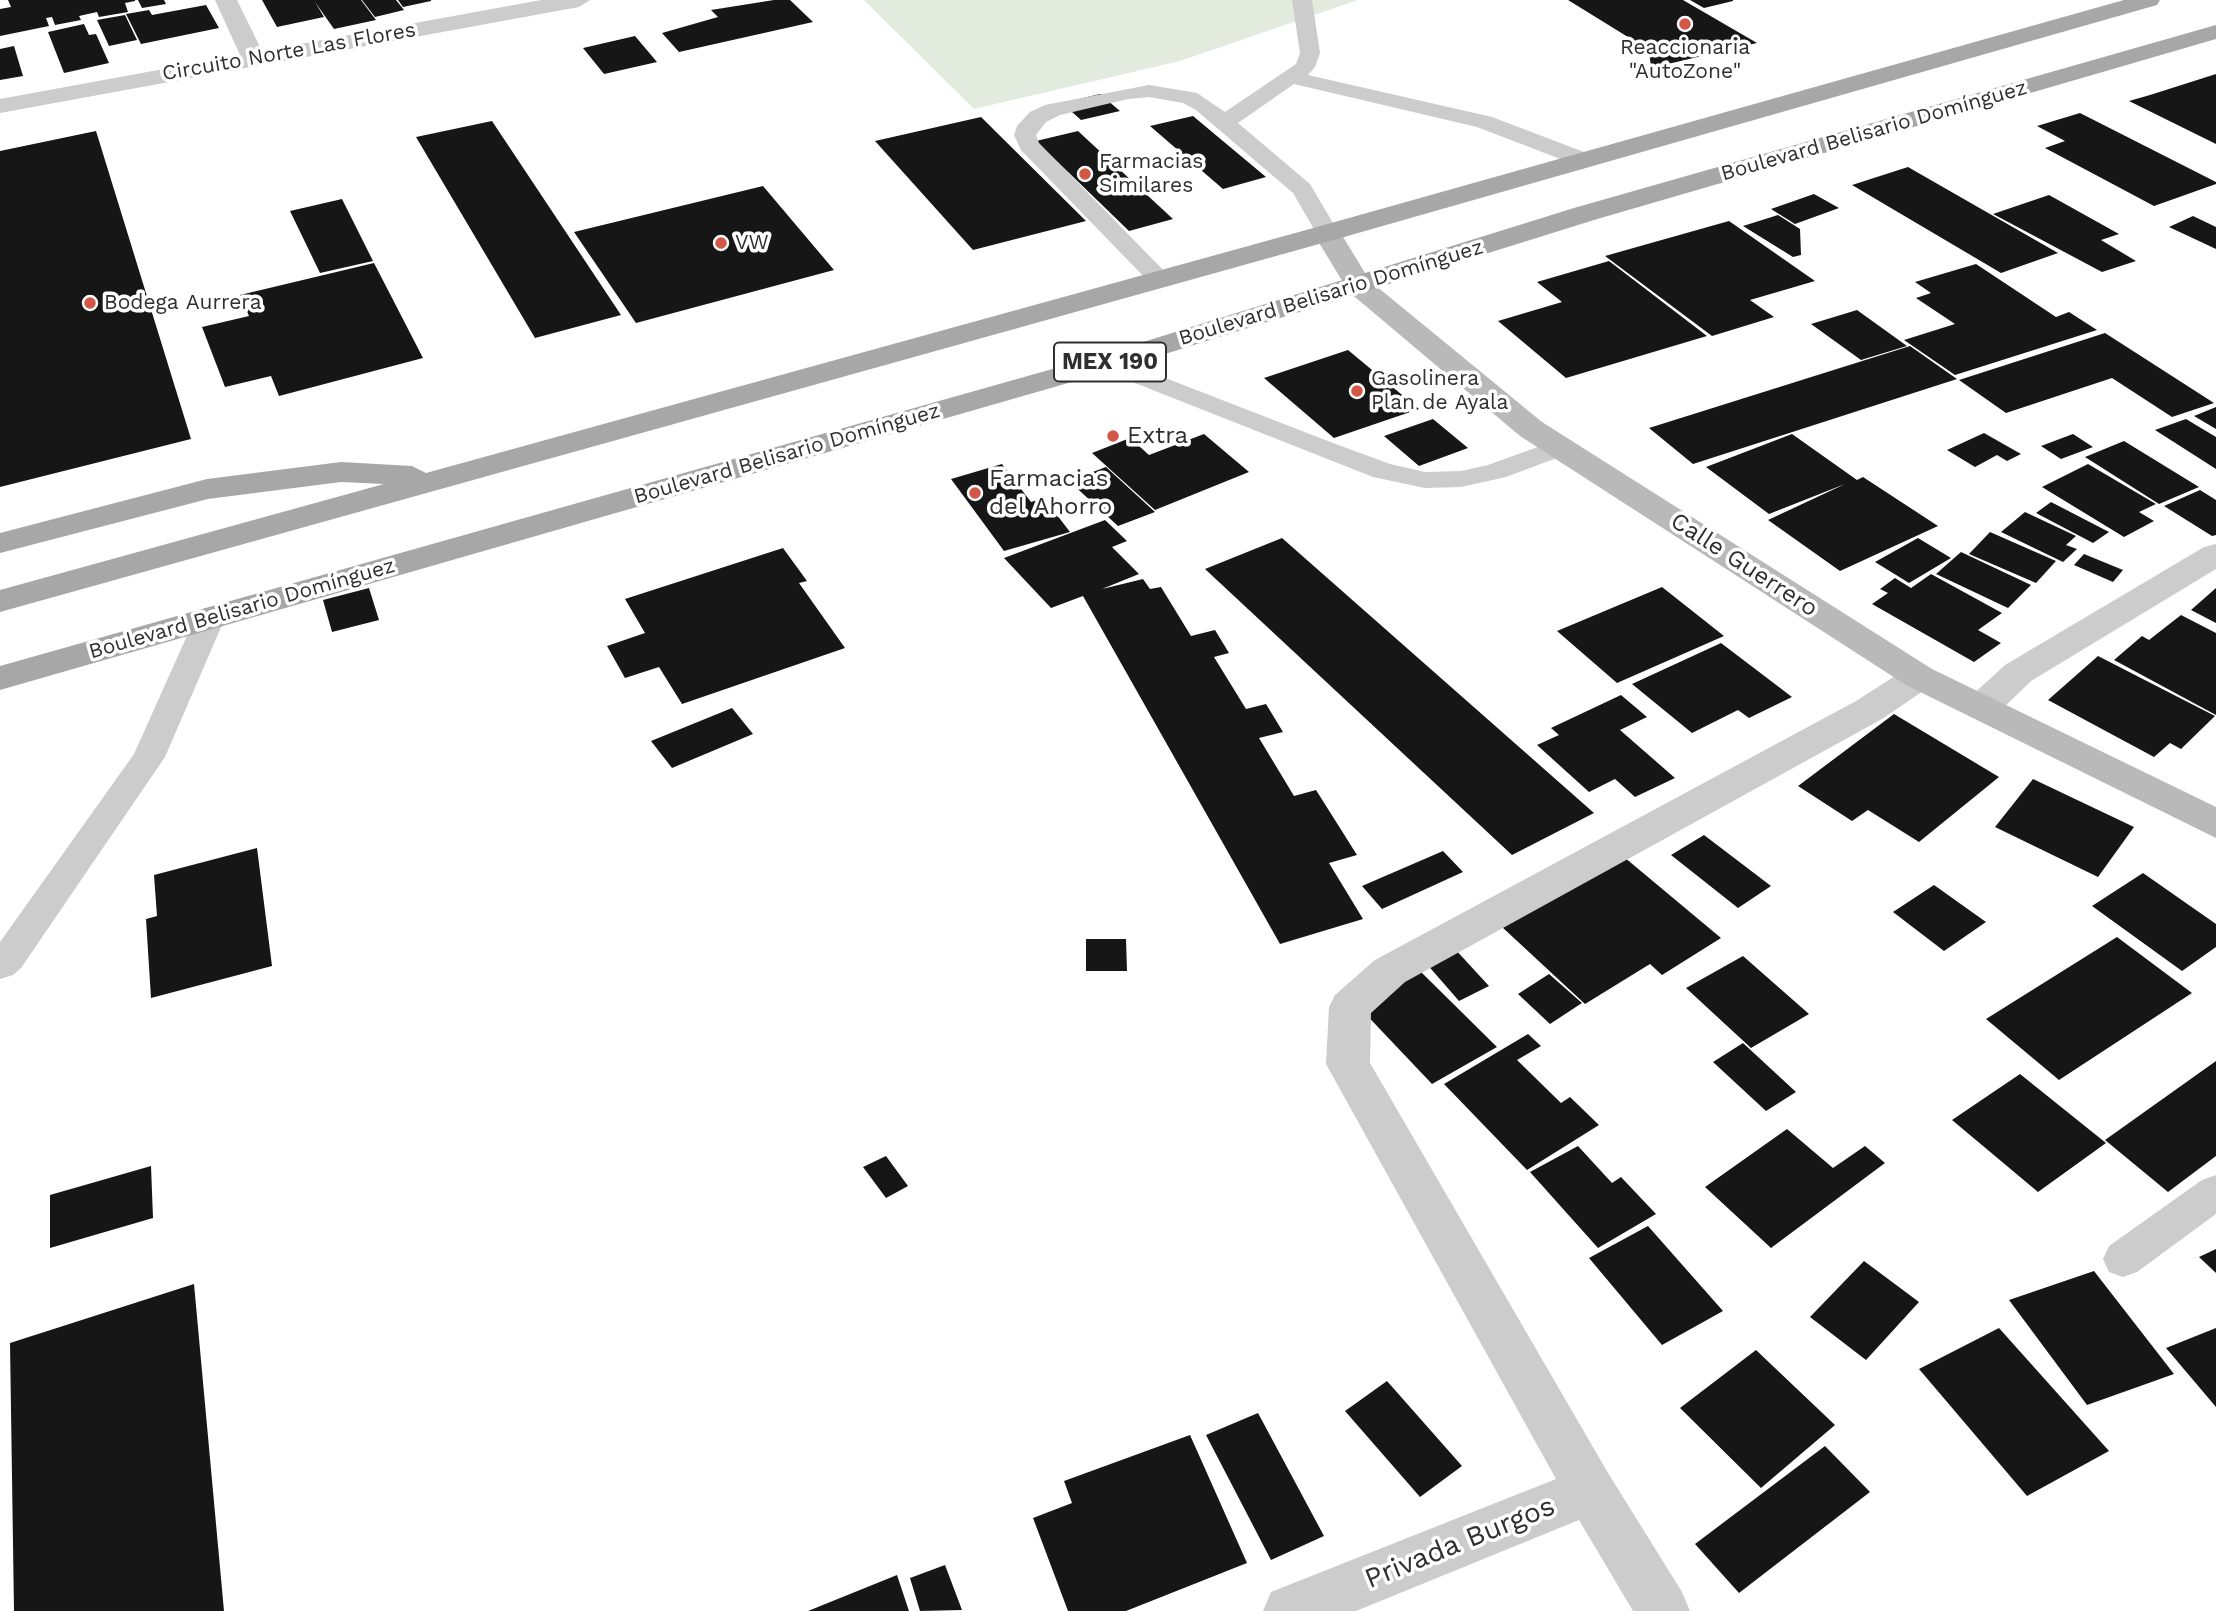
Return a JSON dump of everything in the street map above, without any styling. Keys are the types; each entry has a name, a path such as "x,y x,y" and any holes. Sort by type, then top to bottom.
{"main road":[{"path":"1971,50 2062,0"},
{"name":"MEX 190","path":"0,601 1326,233 2149,0"},
{"name":"Boulevard Belisario Domínguez","path":"0,678 1106,363 1584,214 2216,32"},
{"name":"Calle Guerrero","path":"1326,233 1359,286 1531,429 1919,677 2216,824"},
{"path":"0,543 207,489 341,472 442,478"}],"street":[{"path":"226,0 253,58"},
{"name":"Circuito Norte Las Flores","path":"0,106 253,58 474,9 579,0"},
{"path":"1982,706 2018,673 2216,554"},
{"path":"1662,1611 1590,1490 1348,1064 1350,1007 1390,971 1869,710 1919,677"},
{"name":"Privada Burgos","path":"1290,1611 1590,1490"}],"lane":[{"path":"1224,123 1305,67 1310,53 1302,0"},
{"path":"1291,77 1484,122 1584,160"},
{"path":"1159,278 1030,145 1025,135 1028,126 1053,110 1128,93 1149,92 1189,98 1204,105 1301,189 1326,233"},
{"path":"1106,363 1323,449 1383,471 1425,480 1461,479 1496,471 1560,447"},
{"path":"3,960 149,757 210,618"},
{"path":"2123,1259 2216,1192"}],"shaded area":[{"path":"864,0 1358,0 1180,61 974,109"}],"building":[{"path":"8,0 135,1 125,3 128,12 99,17 97,12 79,16 81,20 55,25 52,17 46,18 49,26 0,36 0,9 11,7"},
{"path":"138,0 164,0 166,4 142,8"},
{"path":"262,0 361,0 376,20 334,29 315,2 324,17 277,27"},
{"path":"362,0 396,0 404,10 375,17"},
{"path":"398,0 431,0 431,1 403,7"},
{"path":"790,0 813,22 679,52 662,33 718,17 711,10"},
{"path":"1568,0 1683,0 1757,43 1651,68 1649,50"},
{"path":"1690,0 1733,0 1733,1 1704,8"},
{"path":"206,5 219,28 141,44 126,14 149,10 152,15"},
{"path":"125,15 137,40 109,46 97,20"},
{"path":"84,24 89,35 96,34 109,63 64,73 48,32"},
{"path":"635,36 657,62 604,74 583,48"},
{"path":"14,46 23,76 0,80 0,49"},
{"path":"2216,74 2216,144 2129,101 2150,95"},
{"path":"1100,94 1120,111 1081,120 1062,103"},
{"path":"2080,113 2216,184 2154,206 2045,148 2065,141 2037,126"},
{"path":"1193,116 1266,177 1223,189 1150,126"},
{"path":"981,117 1086,221 973,250 875,141"},
{"path":"492,121 621,315 535,338 416,137"},
{"path":"96,131 191,439 0,487 0,151"},
{"path":"1078,131 1173,219 1129,231 1036,141"},
{"path":"1908,167 2058,253 2001,273 1852,185"},
{"path":"763,186 834,270 636,323 574,232"},
{"path":"1814,194 1839,208 1795,224 1771,209"},
{"path":"2049,195 2119,234 2101,240 2136,261 2102,272 1993,214"},
{"path":"342,199 373,261 320,273 290,211"},
{"path":"1778,215 1800,229 1801,255 1793,257 1743,226"},
{"path":"2193,216 2216,227 2216,249 2169,227"},
{"path":"1729,221 1815,281 1750,300 1774,317 1712,336 1605,256"},
{"path":"1609,261 1707,336 1566,378 1498,321 1562,302 1537,282"},
{"path":"374,263 423,358 279,396 271,376 225,387 202,327 249,316 240,295"},
{"path":"1976,264 2056,317 2069,312 2097,330 1955,375 1904,340 1955,324 1916,298 1931,293 1915,282"},
{"path":"1857,310 1907,346 1861,360 1811,324"},
{"path":"2105,333 2214,403 2172,417 2112,378 2006,413 1959,380"},
{"path":"1910,346 1957,379 1693,464 1649,428"},
{"path":"1348,350 1419,409 1334,438 1264,378"},
{"path":"2216,407 2216,429 2194,416"},
{"path":"1433,419 1468,448 1419,466 1384,436"},
{"path":"2186,419 2216,437 2216,469 2155,430"},
{"path":"1984,433 2021,454 2007,461 1997,455 1975,467 1947,450"},
{"path":"1204,434 1249,472 1155,510 1092,453 1130,438 1149,455"},
{"path":"1792,434 1857,480 1863,477 1938,526 1840,571 1768,520 1845,484 1769,514 1706,467"},
{"path":"2073,434 2093,447 2061,459 2041,446"},
{"path":"2124,441 2199,487 2159,504 2085,457"},
{"path":"1002,464 1031,502 1044,498 1070,532 1004,551 951,479"},
{"path":"2088,464 2156,504 2139,512 2154,521 2124,537 2042,487"},
{"path":"1106,467 1155,512 1118,526 1069,481"},
{"path":"2200,490 2216,500 2216,535 2212,536 2164,506"},
{"path":"2051,502 2109,532 2093,543 2036,513"},
{"path":"2025,512 2076,536 2066,545 2077,549 2063,562 2001,532"},
{"path":"1105,520 1127,541 1112,547 1139,574 1102,589 1143,579 1150,589 1161,587 1191,636 1215,630 1229,653 1214,657 1246,709 1266,704 1283,732 1259,738 1294,796 1316,790 1357,855 1329,863 1363,919 1280,944 1083,596 1051,608 1004,558"},
{"path":"1990,532 2056,561 2036,583 1969,554"},
{"path":"1282,538 1594,813 1512,855 1205,569"},
{"path":"1918,538 1951,558 1909,583 1875,562"},
{"path":"783,548 807,581 799,583 845,648 682,704 659,667 625,678 607,646 645,633 625,599"},
{"path":"1961,552 2031,585 2008,608 1936,574"},
{"path":"2084,554 2123,570 2113,582 2074,565"},
{"path":"1931,574 2002,613 1978,630 2001,643 1974,662 1872,604 1888,593 1880,589 1895,578 1911,588"},
{"path":"1662,587 1724,636 1617,683 1557,631"},
{"path":"369,588 379,620 332,632 323,600"},
{"path":"2216,588 2216,623 2191,610"},
{"path":"2181,615 2216,633 2216,715 2114,660 2142,636 2149,640"},
{"path":"1721,643 1792,697 1749,718 1738,710 1692,733 1632,684"},
{"path":"2098,656 2215,716 2181,749 2170,743 2154,757 2048,700"},
{"path":"1621,695 1647,717 1620,730 1675,778 1635,797 1615,779 1589,792 1537,745 1559,735 1551,728"},
{"path":"732,708 753,734 672,768 651,741"},
{"path":"1894,714 1999,777 1919,842 1868,810 1852,821 1798,786"},
{"path":"2033,779 2134,827 2098,877 1995,827"},
{"path":"1704,835 1771,886 1738,908 1671,855"},
{"path":"257,848 272,966 151,998 146,919 157,916 154,875"},
{"path":"1443,851 1463,872 1382,909 1362,886"},
{"path":"1624,857 1721,938 1662,975 1650,964 1585,1004 1502,927"},
{"path":"2143,873 2216,924 2216,947 2182,971 2092,906"},
{"path":"1934,885 1986,922 1944,951 1893,912"},
{"path":"2117,937 2192,993 2059,1080 1986,1019"},
{"path":"1086,939 1126,939 1127,971 1086,971"},
{"path":"1454,948 1489,986 1459,1001 1425,962"},
{"path":"1743,956 1809,1014 1751,1048 1686,988"},
{"path":"1421,972 1497,1047 1432,1084 1358,1006"},
{"path":"1549,974 1582,1003 1550,1024 1518,994"},
{"path":"1528,1034 1541,1046 1517,1060 1561,1103 1570,1097 1599,1125 1527,1170 1444,1084"},
{"path":"1743,1043 1796,1092 1766,1111 1713,1062"},
{"path":"2216,1061 2216,1156 2168,1192 2105,1140"},
{"path":"2020,1074 2106,1143 2038,1192 1952,1120"},
{"path":"1787,1129 1833,1168 1865,1146 1885,1163 1771,1248 1705,1187"},
{"path":"1578,1146 1612,1183 1621,1177 1656,1214 1598,1248 1530,1172"},
{"path":"886,1156 908,1186 886,1198 863,1167"},
{"path":"151,1166 153,1218 50,1248 50,1195"},
{"path":"1648,1226 1723,1311 1662,1345 1589,1258"},
{"path":"2216,1249 2216,1273 2199,1257"},
{"path":"1864,1261 1919,1302 1866,1360 1810,1317"},
{"path":"2094,1271 2174,1374 2087,1405 2009,1300"},
{"path":"194,1284 224,1611 14,1611 10,1343"},
{"path":"1999,1328 2109,1451 2027,1496 1919,1369"},
{"path":"2216,1328 2216,1407 2166,1348"},
{"path":"1756,1350 1835,1425 1761,1488 1680,1408"},
{"path":"1387,1381 1462,1466 1420,1497 1345,1411"},
{"path":"1258,1413 1324,1536 1271,1560 1206,1435"},
{"path":"1190,1435 1247,1563 1126,1611 1068,1611 1033,1518 1072,1503 1064,1481"},
{"path":"1825,1446 1870,1492 1739,1593 1695,1544"},
{"path":"945,1565 962,1610 920,1611 910,1578"},
{"path":"897,1575 909,1611 808,1611"}],"place":[{"name":"Reaccionaria \"AutoZone\"","path":"1685,24"},
{"name":"Farmacias Similares","path":"1085,174"},
{"name":"VW","path":"721,243"},
{"name":"Bodega Aurrera","path":"90,303"},
{"name":"Gasolinera Plan de Ayala","path":"1357,391"},
{"name":"Extra","path":"1113,436"},
{"name":"Farmacias del Ahorro","path":"975,493"}]}
